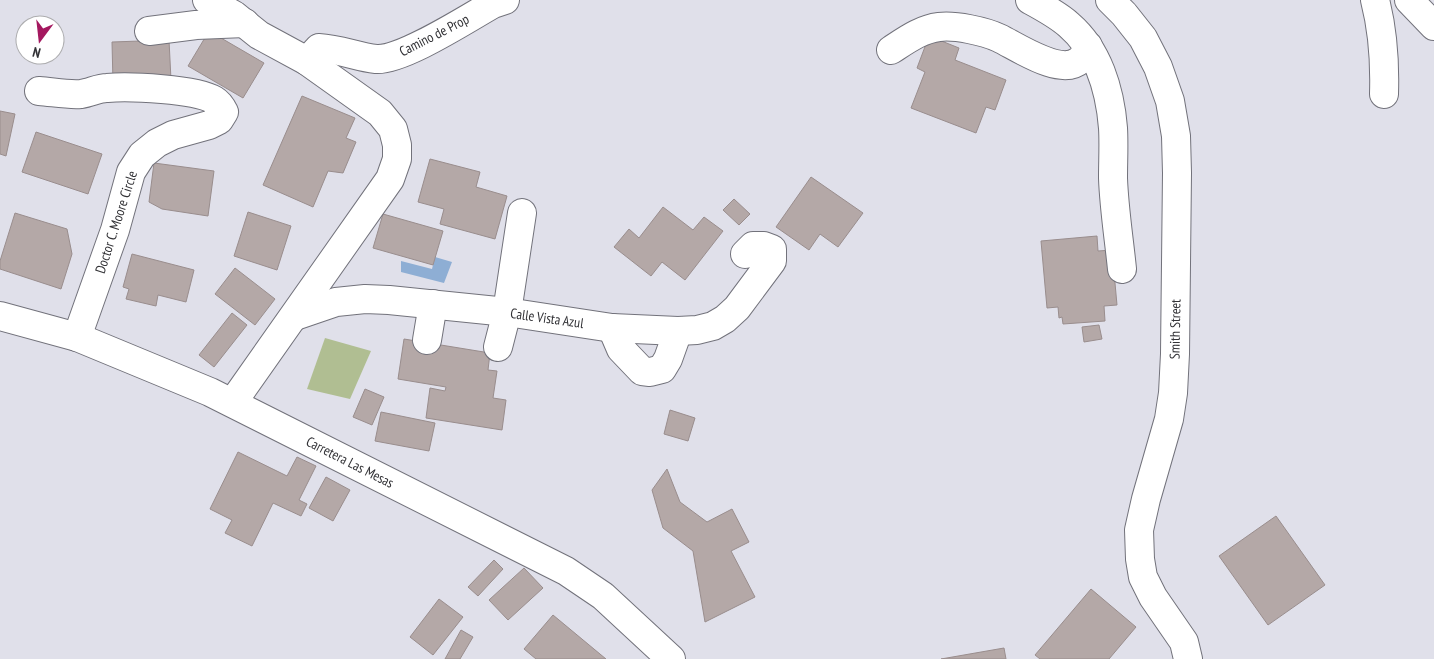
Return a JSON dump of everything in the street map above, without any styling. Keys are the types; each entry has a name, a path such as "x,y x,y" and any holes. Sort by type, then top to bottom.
{"street":[{"path":"207,0 240,19 259,35 306,61 380,113 393,129 397,145 397,159 390,179 233,402"},
{"name":"Camino de Prop","path":"306,61 319,48 332,48 377,59 396,56 493,4 505,0"},
{"path":"1030,0 1069,24 1088,46 1097,62 1106,87 1114,141 1113,178 1122,269"},
{"name":"Smith Street","path":"1110,0 1143,38 1158,68 1170,100 1176,136 1176,345 1173,393 1169,419 1139,530 1140,559 1144,577 1153,597 1184,642 1188,659"},
{"path":"1375,0 1384,52 1384,94"},
{"path":"1408,0 1434,26"},
{"path":"149,31 240,19"},
{"path":"891,50 920,33 940,26 981,32 997,37 1046,62 1058,65 1071,64 1080,60 1088,46"},
{"name":"Doctor C. Moore Circle","path":"39,91 81,94 104,88 118,87 169,90 212,99 220,104 224,112 219,120 209,125 173,135 157,143 142,155 131,172 115,230 77,337"},
{"path":"498,348 507,312 522,214"},
{"name":"Calle Vista Azul","path":"295,316 336,302 365,299 507,312 612,328 678,332 697,330 713,326 725,319 737,308 772,261 772,249 764,246 753,246 745,254"},
{"path":"427,340 433,304"},
{"name":"Carretera Las Mesas","path":"0,316 77,337 233,402 566,571 603,596 671,659"},
{"path":"612,328 621,349 642,371 650,372 662,369 668,359 678,332"}],"green space":[{"path":"325,338 371,351 350,399 307,389"}],"water":[{"path":"435,257 452,262 444,283 401,272 401,261 432,269"}],"building":[{"path":"209,31 264,63 243,98 188,66"},
{"path":"929,36 959,48 955,60 1006,80 995,110 986,107 976,133 911,108 925,72 917,68"},
{"path":"169,40 171,80 113,83 112,42"},
{"path":"302,96 355,118 346,138 356,142 343,173 328,171 313,207 263,185"},
{"path":"0,111 15,114 6,156 0,154"},
{"path":"36,132 102,154 88,194 22,172"},
{"path":"430,159 480,172 476,187 507,196 495,239 440,224 444,209 418,202"},
{"path":"154,163 214,171 208,216 162,209 149,202"},
{"path":"811,177 863,213 838,247 820,234 809,250 776,227"},
{"path":"734,199 750,214 739,225 723,210"},
{"path":"663,207 693,230 704,217 723,231 685,280 662,262 651,276 614,247 629,229 639,238"},
{"path":"248,212 291,226 277,270 234,256"},
{"path":"15,213 67,229 72,254 61,289 0,269 0,261"},
{"path":"383,214 443,231 433,265 373,248"},
{"path":"1097,236 1098,251 1112,250 1117,305 1104,306 1105,321 1063,324 1062,317 1059,318 1058,307 1047,308 1041,241"},
{"path":"132,254 194,270 186,302 158,295 156,306 126,299 129,289 123,287"},
{"path":"235,268 275,299 255,325 215,294"},
{"path":"232,313 247,325 214,367 199,355"},
{"path":"1099,325 1102,339 1084,342 1082,327"},
{"path":"404,339 490,353 488,370 497,371 493,398 506,400 502,430 426,418 430,388 445,391 446,387 398,379"},
{"path":"365,389 384,397 372,425 353,417"},
{"path":"670,410 695,418 688,441 664,434"},
{"path":"381,412 435,423 429,451 375,441"},
{"path":"238,452 287,476 297,457 316,466 299,500 307,504 301,516 273,503 252,546 225,533 232,520 210,509"},
{"path":"667,469 680,502 707,522 732,509 749,542 731,551 755,597 705,622 693,551 663,528 652,490"},
{"path":"326,477 350,490 333,521 309,508"},
{"path":"1276,516 1325,585 1268,625 1219,556"},
{"path":"494,560 503,569 478,596 468,587"},
{"path":"524,568 543,588 508,620 489,600"},
{"path":"1091,589 1136,627 1109,659 1040,659 1035,655"},
{"path":"439,599 463,617 433,655 410,637"},
{"path":"553,615 606,659 536,659 524,649"},
{"path":"461,630 473,637 460,659 445,659"},
{"path":"1004,648 1006,659 941,659"}]}
